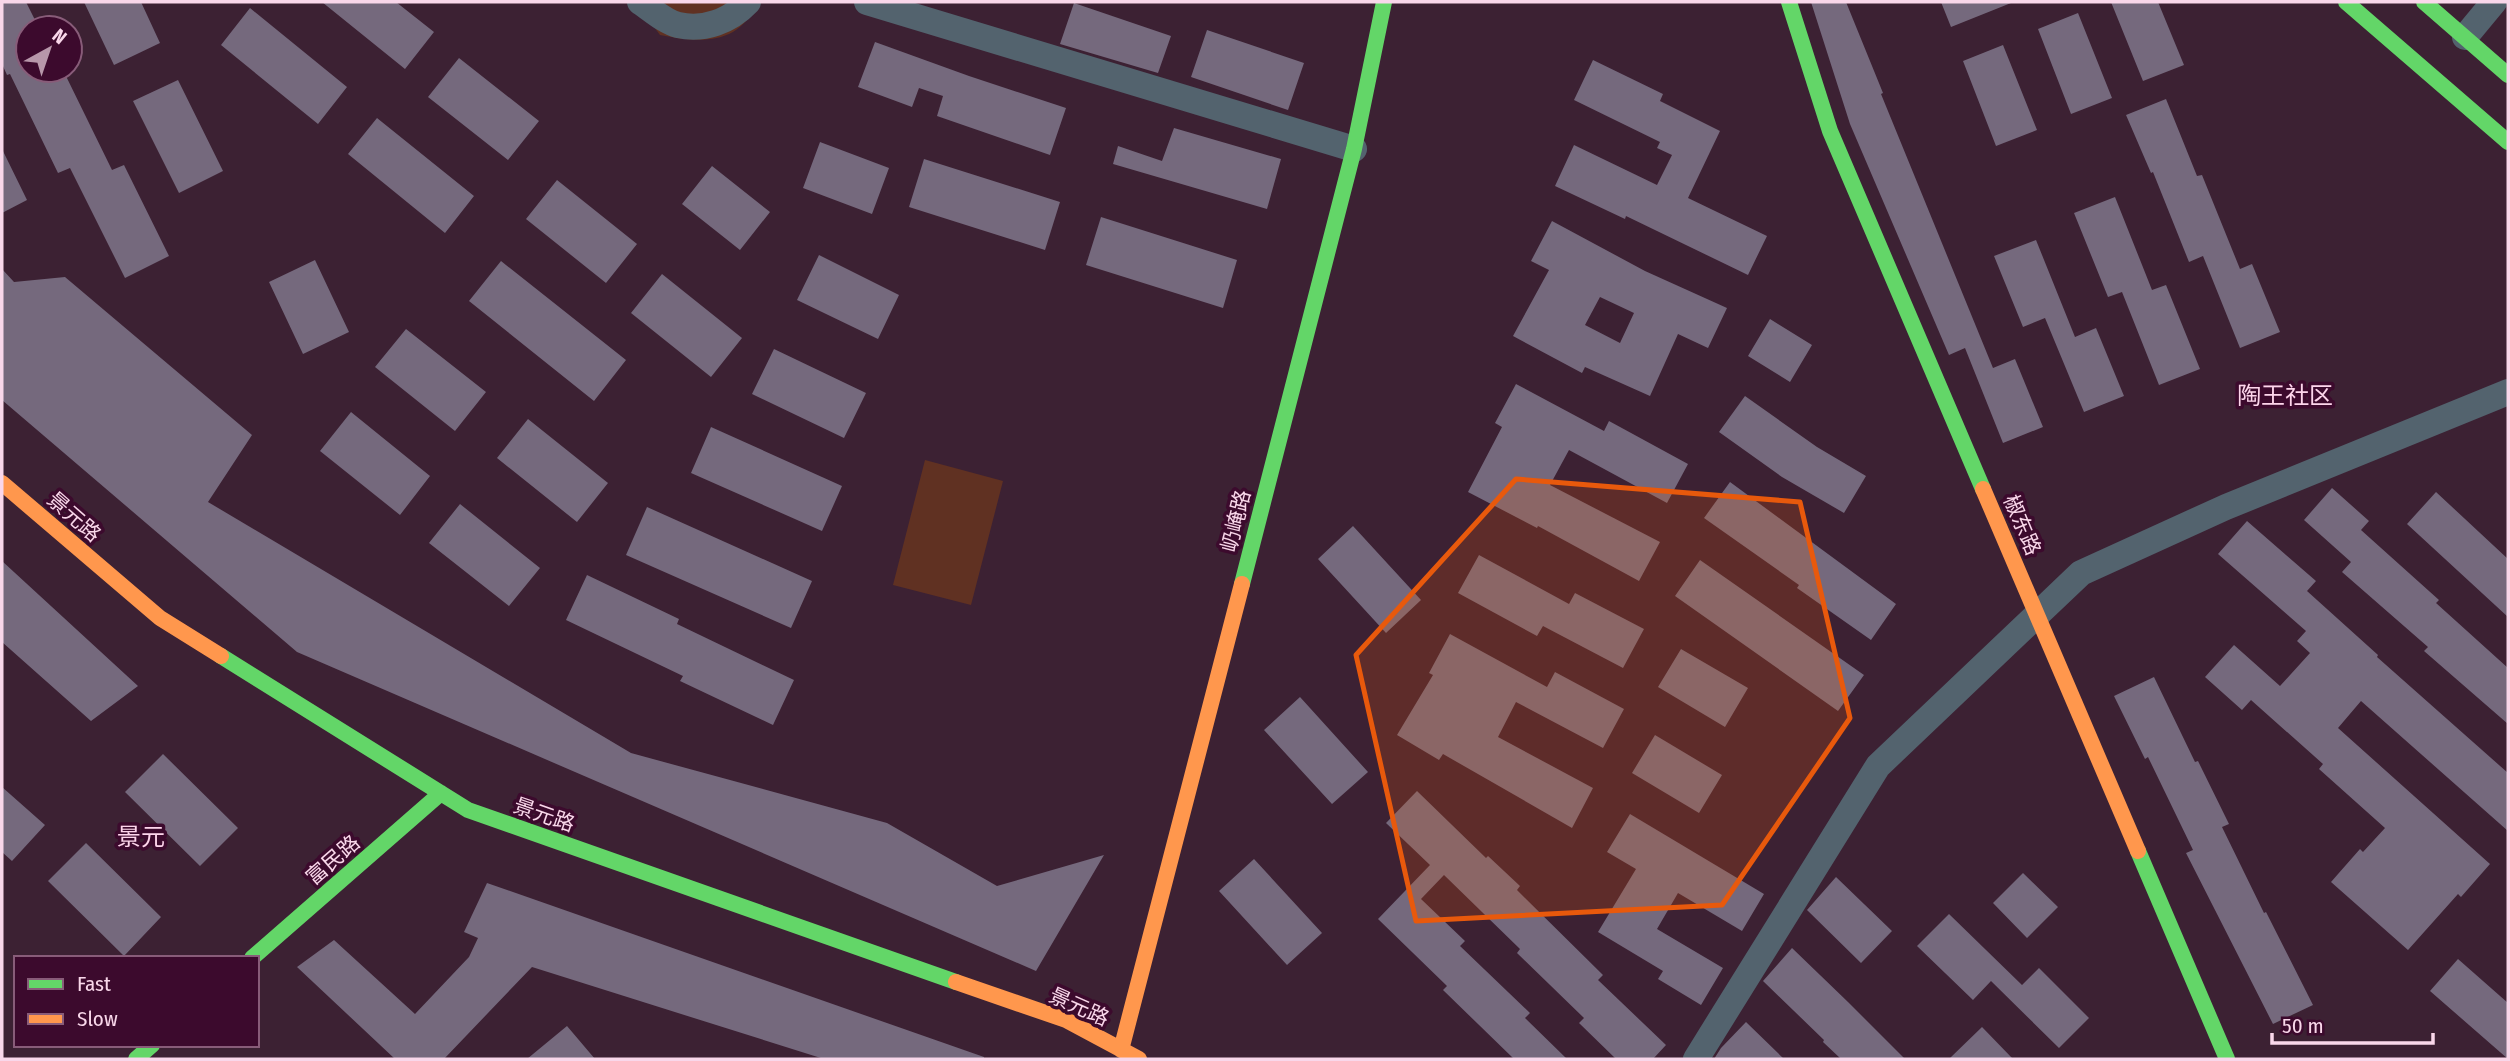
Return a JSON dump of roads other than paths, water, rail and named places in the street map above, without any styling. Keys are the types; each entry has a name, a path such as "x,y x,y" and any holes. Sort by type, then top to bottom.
{"street":[{"path":"640,2 676,24 707,27 738,12 748,2"},
{"path":"867,2 1354,149"},
{"name":"屷崦路","path":"1121,1050 1354,149 1384,2"},
{"name":"椒东路","path":"1790,2 1830,131 2227,1059"},
{"path":"2346,2 2508,142"},
{"path":"2424,2 2508,75"},
{"path":"2465,37 2494,2"},
{"path":"1696,1059 1878,766 2081,573 2226,507 2508,392"},
{"name":"景元路","path":"2,483 160,618 468,810 1066,1020 1139,1059"},
{"name":"富民路","path":"254,956 441,793"},
{"path":"136,1059 150,1047"}],"district":[{"name":"陶王社区","path":"2285,396"},
{"name":"景元","path":"141,837"}]}
